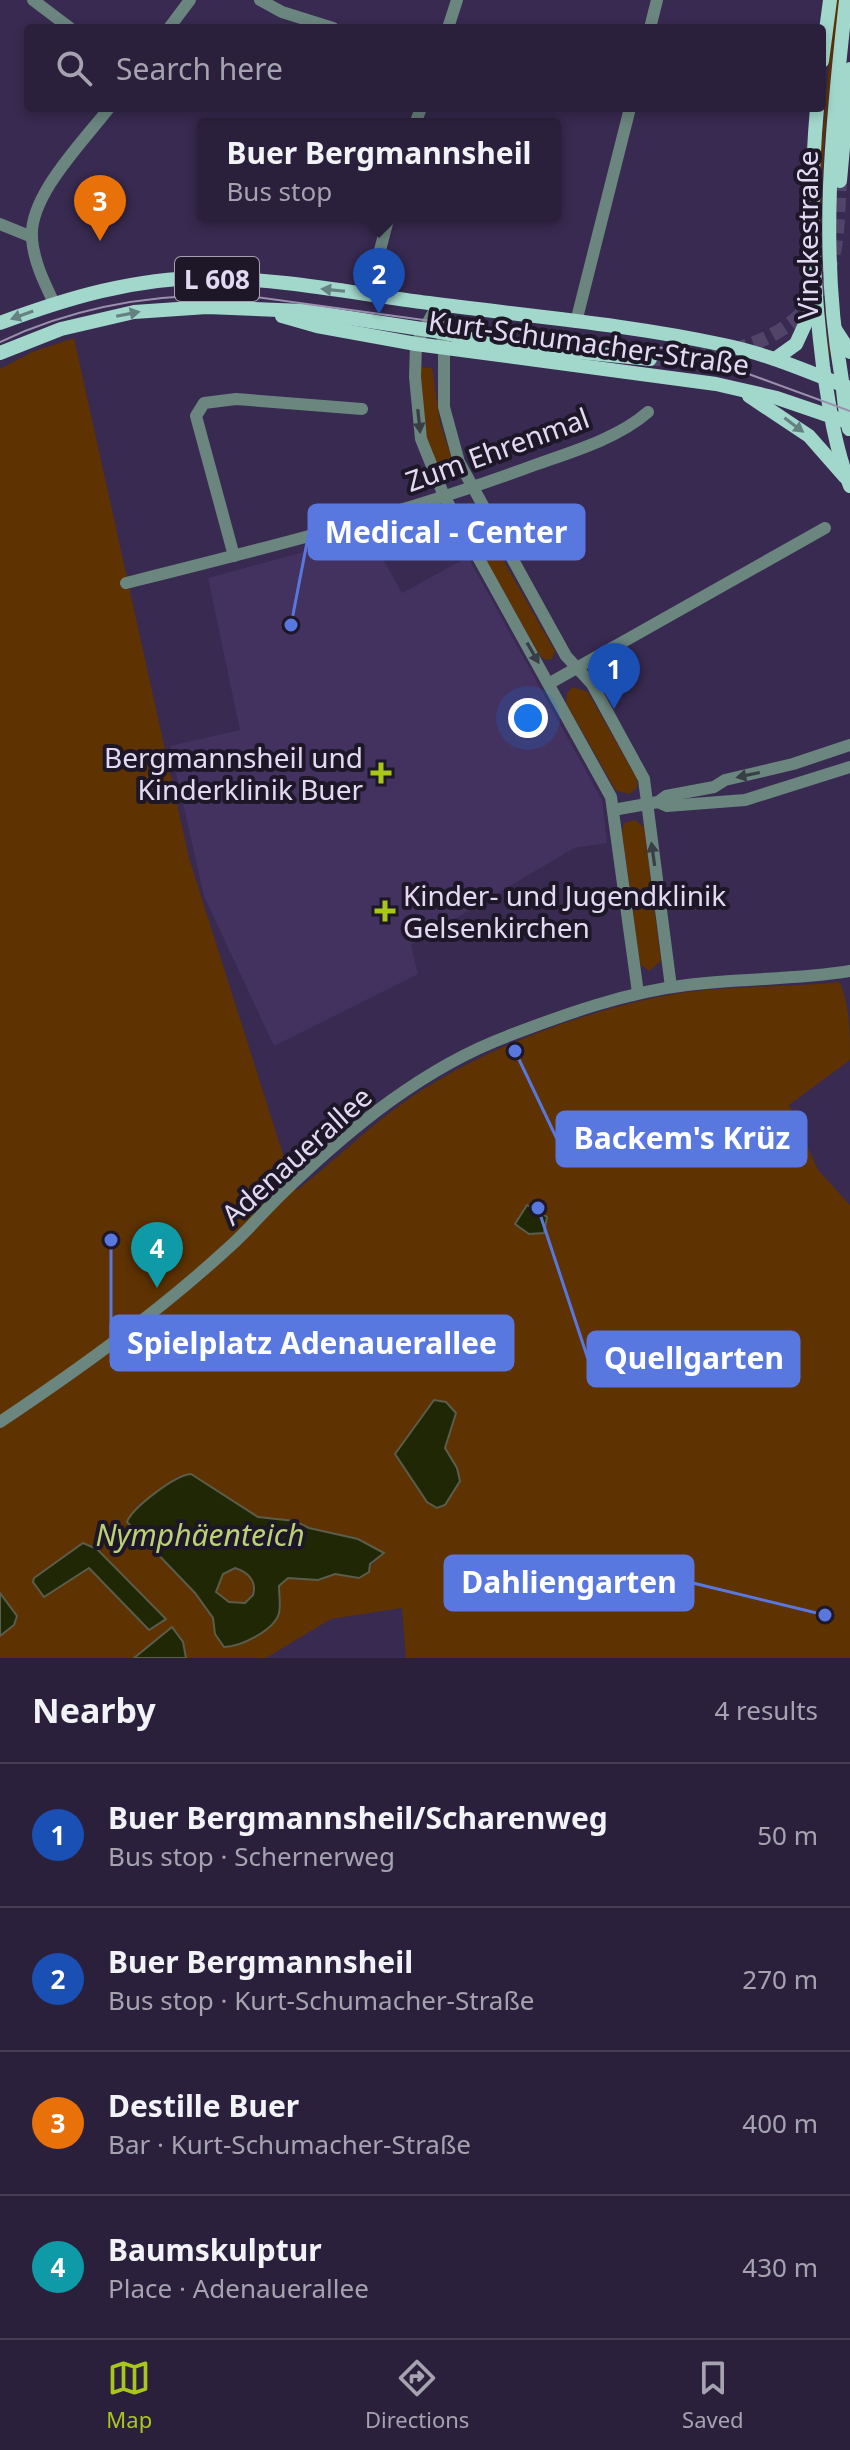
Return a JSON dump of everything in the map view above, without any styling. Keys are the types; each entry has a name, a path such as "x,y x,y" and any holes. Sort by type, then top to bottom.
{"main road":[{"path":"826,30 830,0"},
{"name":"Vinckestraße","path":"846,0 830,167 827,249 831,322 846,386 849,425"},
{"name":"Vinckestraße","path":"840,181 850,69"},
{"name":"Vinckestraße","path":"817,112 811,181 814,303 831,417 849,483"},
{"name":"Kurt-Schumacher-Straße","path":"0,323 54,303 130,285 207,278 438,304 725,345 775,359 846,386"},
{"path":"775,359 802,334 814,303"},
{"name":"Kurt-Schumacher-Straße","path":"0,353 61,329 134,312 207,307 272,312 317,326 419,336 441,332 486,343 650,359"},
{"path":"831,322 850,352"},
{"name":"Kurt-Schumacher-Straße","path":"419,336 444,348 643,372 727,386 849,425"},
{"path":"727,386 792,423 813,440 849,483"}],"street":[{"path":"33,0 65,24"},
{"path":"172,24 190,0"},
{"path":"260,0 282,12 320,24"},
{"path":"449,24 457,0"},
{"path":"651,24 657,0"},
{"path":"54,303 37,267 32,237 34,216 45,191 106,112"},
{"path":"576,322 629,112"},
{"path":"362,270 375,269 387,222"},
{"path":"0,224 32,237"},
{"path":"438,304 444,348 444,407 459,462 566,656 609,711 644,779 652,802 671,987"},
{"path":"438,304 419,336 415,377 421,439 444,496 611,797 638,993"},
{"path":"234,556 196,416 204,403 236,399 362,409"},
{"name":"Zum Ehrenmal","path":"126,583 234,556 472,488 576,450 635,423 648,412"},
{"path":"550,683 825,528"},
{"path":"715,794 725,780 793,764 850,745"},
{"path":"793,764 799,784"},
{"path":"613,810 652,802 667,806 715,794 753,798 850,767"},
{"name":"Adenauerallee","path":"0,1422 82,1366 172,1296 226,1250 342,1138 390,1101 437,1071 496,1041 638,993 671,987 850,971"}],"shaded area":[{"path":"835,0 839,0 822,178 821,266 830,355 827,354 817,260 826,96"},
{"path":"74,338 189,858 297,1190 410,1098 469,1063 534,1034 602,1011 669,995 839,982 847,1009 850,1060 789,1105 818,1170 850,1205 850,1658 406,1658 402,1608 331,1619 266,1658 0,1658 0,369 32,352","holes":["179,1476 196,1477 258,1517 301,1523 309,1528 358,1539 384,1553 369,1568 348,1577 335,1574 318,1580 288,1578 279,1586 280,1611 275,1617 248,1640 224,1647 213,1618 198,1593 130,1528 138,1505"]},
{"path":"421,367 432,368 440,423 457,474 445,481 427,441"},
{"path":"470,502 555,651 552,659 546,660 540,656 458,510"},
{"name":"Bergmannsheil und Kinderklinik Buer","path":"369,534 402,593 468,557 602,800 607,843 574,848 411,945 418,974 274,1046 204,896 170,746 240,730 208,578"},
{"path":"573,687 588,692 637,779 637,787 630,794 616,791 566,703 567,693"},
{"path":"635,820 644,827 661,961 649,971 640,964 622,832 624,823"},
{"path":"235,1569 248,1574 253,1587 248,1600 235,1605 222,1600 217,1587 222,1574"}],"water":[{"path":"527,1205 547,1217 544,1233 529,1234 515,1224"},
{"path":"434,1400 446,1402 456,1413 445,1448 457,1468 460,1481 445,1505 437,1508 427,1502 395,1454"},
{"name":"Nymphäenteich","path":"191,1474 258,1517 295,1521 309,1528 358,1539 384,1553 370,1564 369,1572 359,1578 335,1574 318,1580 288,1578 279,1586 279,1613 271,1625 247,1641 224,1647 215,1634 213,1618 195,1593 127,1522 145,1501","holes":["235,1568 252,1581 253,1595 245,1603 229,1602 216,1592 223,1574"]},
{"path":"83,1543 97,1549 166,1619 149,1630 89,1568 44,1597 33,1582 34,1578"},
{"path":"0,1593 17,1616 14,1625 0,1636"},
{"path":"172,1627 183,1642 186,1658 134,1658"}],"tunnel":[{"path":"650,359 732,350 781,330 801,314 818,293 833,257 840,181"}],"tram line":[{"path":"0,342 59,319 121,304 184,296 248,296 520,333 664,348 713,361 850,411"}],"place":[{"name":"Destille Buer","path":"100,241"},
{"name":"Buer Bergmannsheil","path":"379,314"},
{"name":"Medical - Center","path":"291,625"},
{"name":"Buer Bergmannsheil/Scharenweg","path":"614,709"},
{"name":"Bergmannsheil und Kinderklinik Buer","path":"381,773"},
{"name":"Kinder- und Jugendklinik Gelsenkirchen","path":"385,911"},
{"name":"Backem's Krüz","path":"515,1051"},
{"name":"Quellgarten","path":"538,1208"},
{"name":"Spielplatz Adenauerallee","path":"111,1240"},
{"name":"Baumskulptur","path":"157,1288"},
{"name":"Dahliengarten","path":"825,1615"}]}
